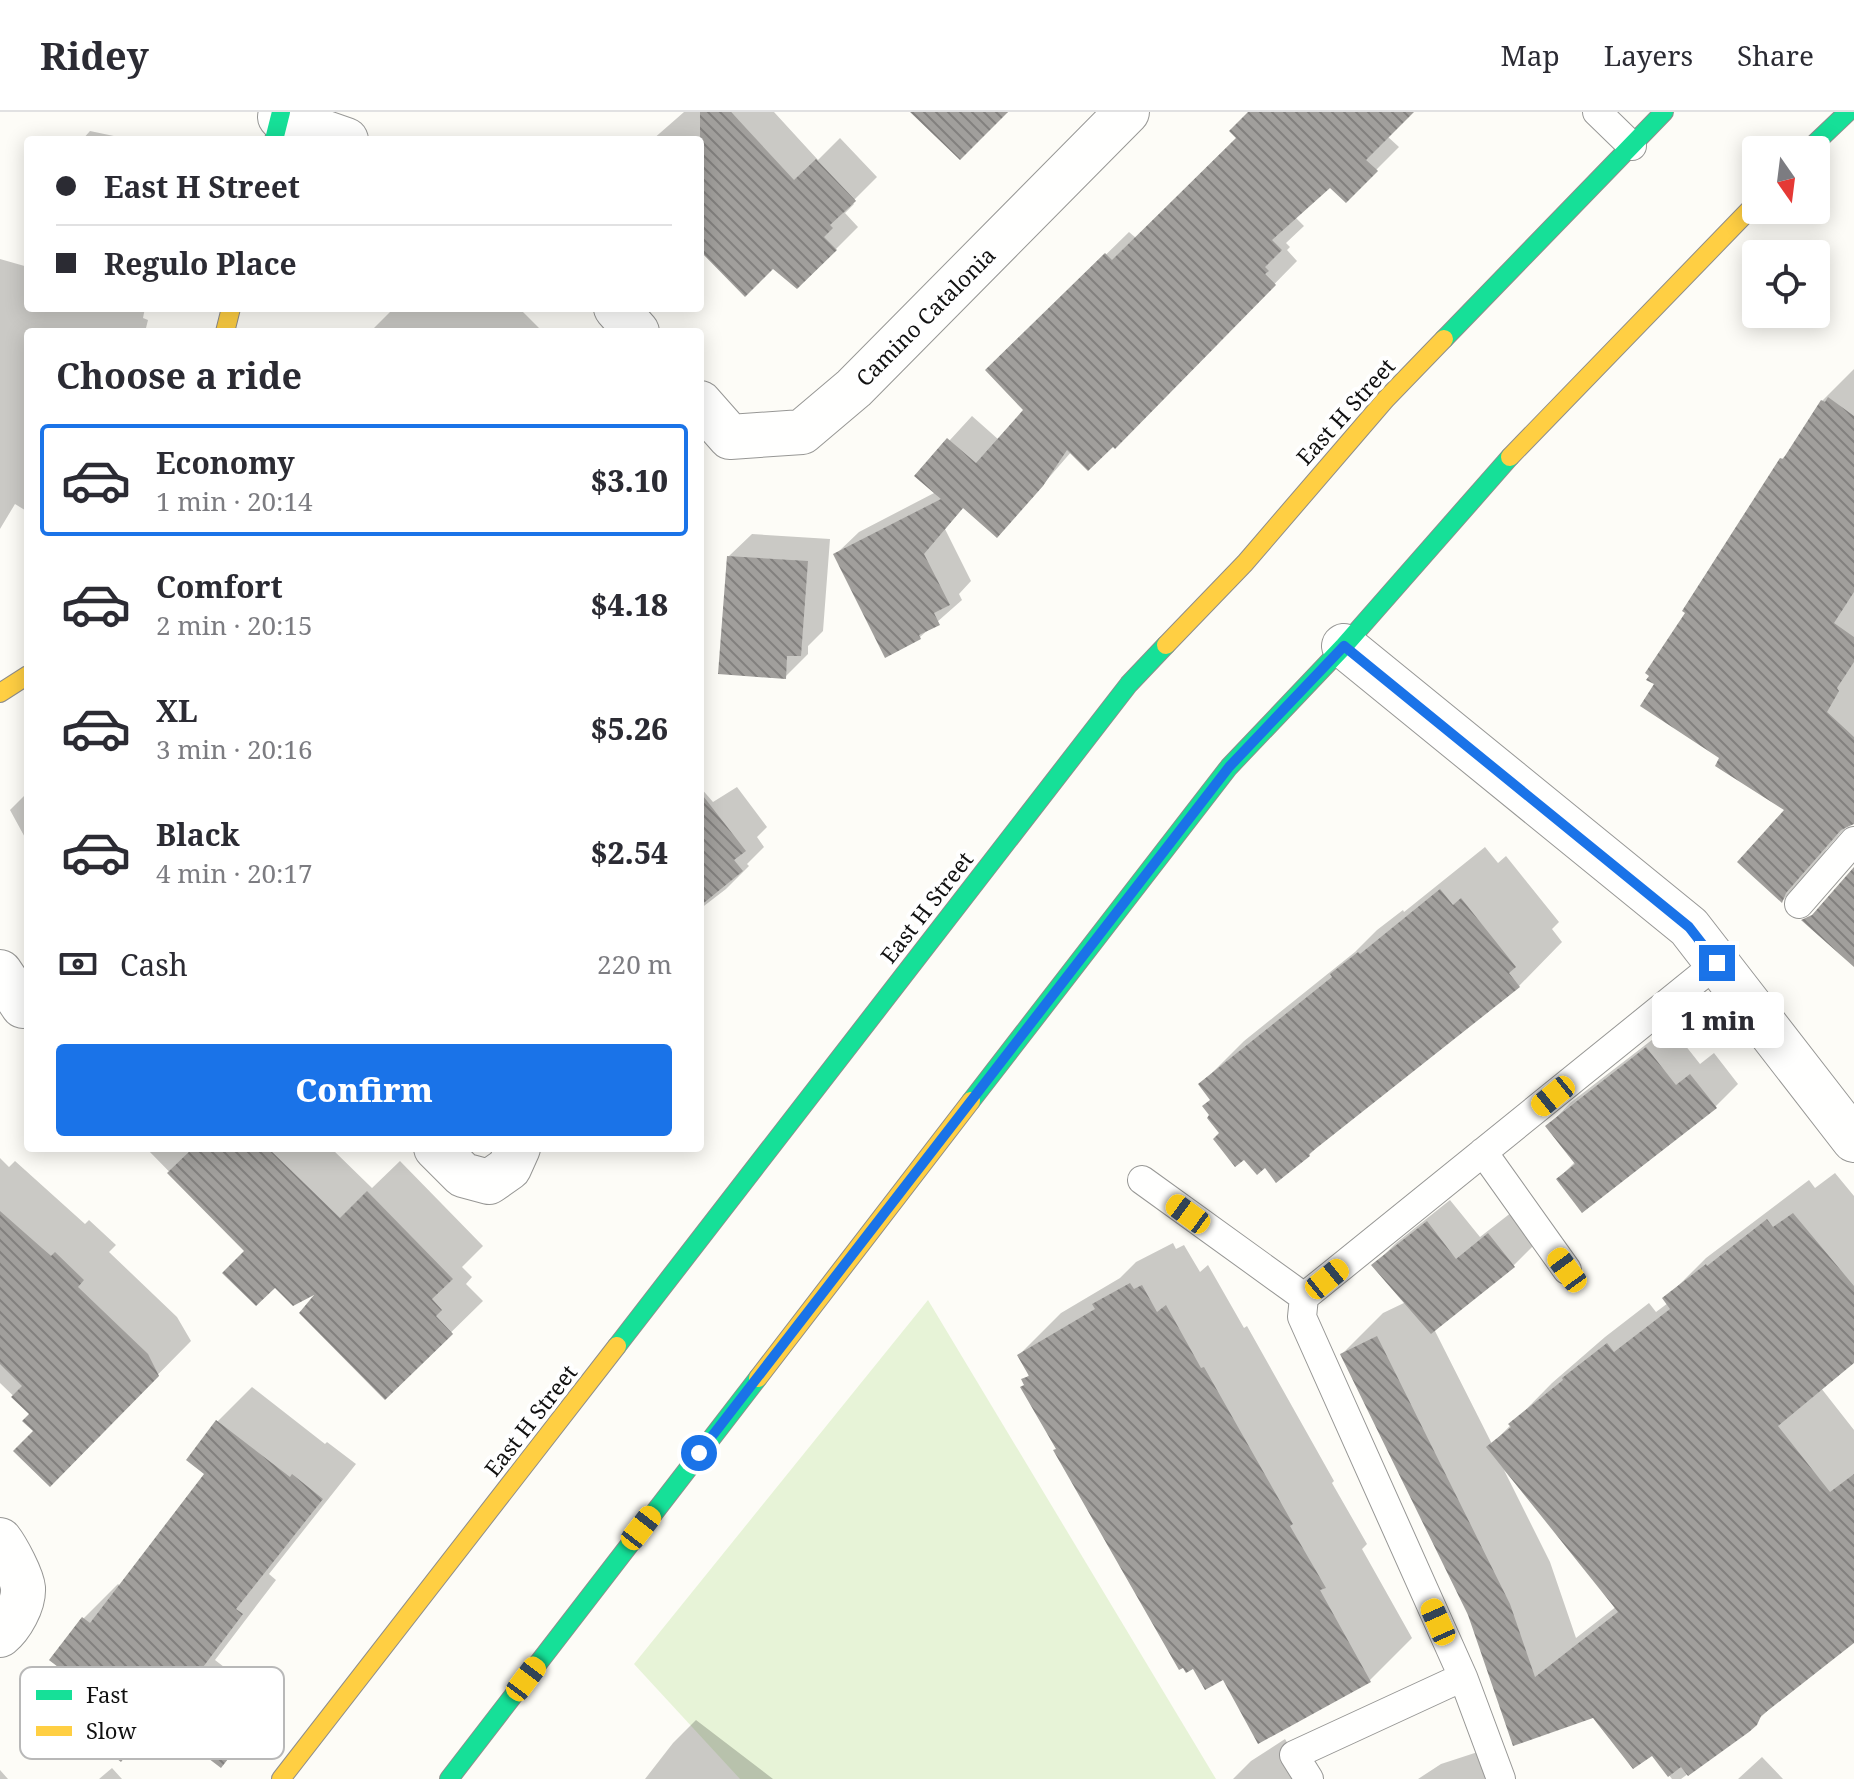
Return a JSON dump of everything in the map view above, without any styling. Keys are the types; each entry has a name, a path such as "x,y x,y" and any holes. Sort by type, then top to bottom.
{"main road":[{"name":"East H Street","path":"281,1779 1129,684 1245,563 1386,399 1664,112"},
{"path":"1823,136 1848,112"},
{"path":"449,1779 1229,767 1344,646 1485,482 1742,217"},
{"path":"0,693 24,678"}],"street":[{"name":"Camino Catalonia","path":"704,408 730,437 802,432 854,388 1127,112"},
{"path":"279,123 330,136"},
{"path":"620,312 634,328"},
{"path":"1344,646 1689,927 1854,1140"},
{"path":"440,1152 463,1175 489,1182 509,1168 516,1152"},
{"path":"0,1540 23,1587 20,1606 0,1635"}],"lane":[{"path":"1597,112 1632,146"},
{"path":"1799,904 1854,841"},
{"path":"1501,1779 1463,1677 1302,1317 1304,1297 1717,963"},
{"path":"1483,1152 1567,1270"},
{"path":"1142,1180 1304,1297"},
{"path":"1309,1779 1294,1755 1463,1677"}],"green space":[{"path":"928,1300 1216,1779 740,1779 634,1664"}],"building":[{"path":"700,112 731,112 794,180 816,159 856,201 830,225 833,228 824,237 837,250 797,289 773,269 745,297 704,255 704,136 700,136"},
{"path":"910,112 1008,112 960,160"},
{"path":"1248,112 1414,112 1366,160 1378,171 1346,203 1330,188 1272,240 1282,250 1265,267 1269,271 1265,274 1276,285 1115,449 1113,447 1088,471 1067,450 1043,486 997,538 963,508 924,554 950,605 934,613 940,625 885,658 833,554 941,499 914,476 947,438 976,463 1023,410 985,370 1105,253 1112,260 1236,138 1229,131"},
{"path":"1828,397 1854,416 1854,592 1834,623 1854,637 1854,662 1837,688 1839,691 1827,712 1854,737 1854,824 1841,830 1786,893 1782,903 1737,862 1784,810 1715,766 1719,758 1640,706 1654,684 1646,680 1649,676 1645,673 1685,613 1682,611 1780,458 1783,459 1821,400 1825,402"},
{"path":"727,556 808,561 801,656 787,656 786,679 718,674"},
{"path":"704,797 746,851 734,860 743,871 704,903"},
{"path":"1854,867 1854,967 1801,920 1812,915"},
{"path":"1440,889 1453,905 1461,898 1516,967 1509,973 1520,987 1276,1183 1265,1168 1257,1175 1244,1160 1235,1167 1213,1139 1219,1133 1202,1106 1210,1100 1198,1084 1332,977 1330,974 1358,952 1360,954"},
{"path":"1646,1047 1676,1085 1690,1074 1717,1108 1582,1213 1556,1179 1575,1164 1545,1126"},
{"path":"189,1152 272,1152 340,1218 367,1191 453,1279 432,1299 442,1310 436,1316 453,1334 385,1400 299,1313 314,1295 293,1306 275,1288 256,1306 222,1273 244,1251 167,1173"},
{"path":"0,1211 51,1256 55,1252 84,1280 78,1287 148,1354 159,1376 50,1487 13,1451 33,1431 22,1421 29,1414 11,1397 22,1386 0,1364"},
{"path":"1793,1213 1854,1286 1854,1363 1778,1426 1830,1492 1854,1474 1854,1643 1761,1716 1749,1732 1688,1776 1681,1767 1668,1777 1652,1756 1633,1769 1593,1718 1513,1746 1468,1615 1340,1354 1377,1336 1510,1604 1535,1677 1618,1612 1486,1447 1511,1427 1508,1424 1607,1343 1614,1352 1670,1309 1662,1298 1706,1264 1767,1219 1773,1227"},
{"path":"1427,1221 1456,1259 1488,1233 1515,1267 1431,1334 1371,1265"},
{"path":"1130,1283 1134,1289 1142,1285 1157,1312 1166,1305 1201,1368 1204,1367 1293,1524 1290,1526 1326,1588 1320,1590 1371,1682 1258,1744 1223,1680 1205,1690 1193,1669 1186,1673 1183,1668 1179,1670 1020,1387 1024,1385 1021,1379 1029,1376 1017,1355 1095,1309 1092,1304"},
{"path":"216,1420 323,1499 236,1609 243,1614 203,1667 58,1667 49,1660 82,1617 90,1623 204,1474 186,1460"},
{"path":"209,1759 228,1759 221,1768"}],"traffic: fast":[{"path":"275,136 281,112"},
{"path":"1444,339 1664,112"},
{"path":"1823,136 1848,112"},
{"path":"971,1101 1229,767 1344,646 1510,457"},
{"path":"617,1346 1129,684 1166,645"},
{"path":"449,1779 758,1378"}],"traffic: slow":[{"path":"1510,457 1742,217"},
{"path":"226,328 230,312"},
{"path":"1166,645 1245,563 1386,399 1444,339"},
{"path":"0,693 24,678"},
{"path":"758,1378 971,1101"},
{"path":"281,1779 617,1346"}],"route":[{"path":"699,1453 1229,767 1344,646 1689,927 1717,963"}]}
